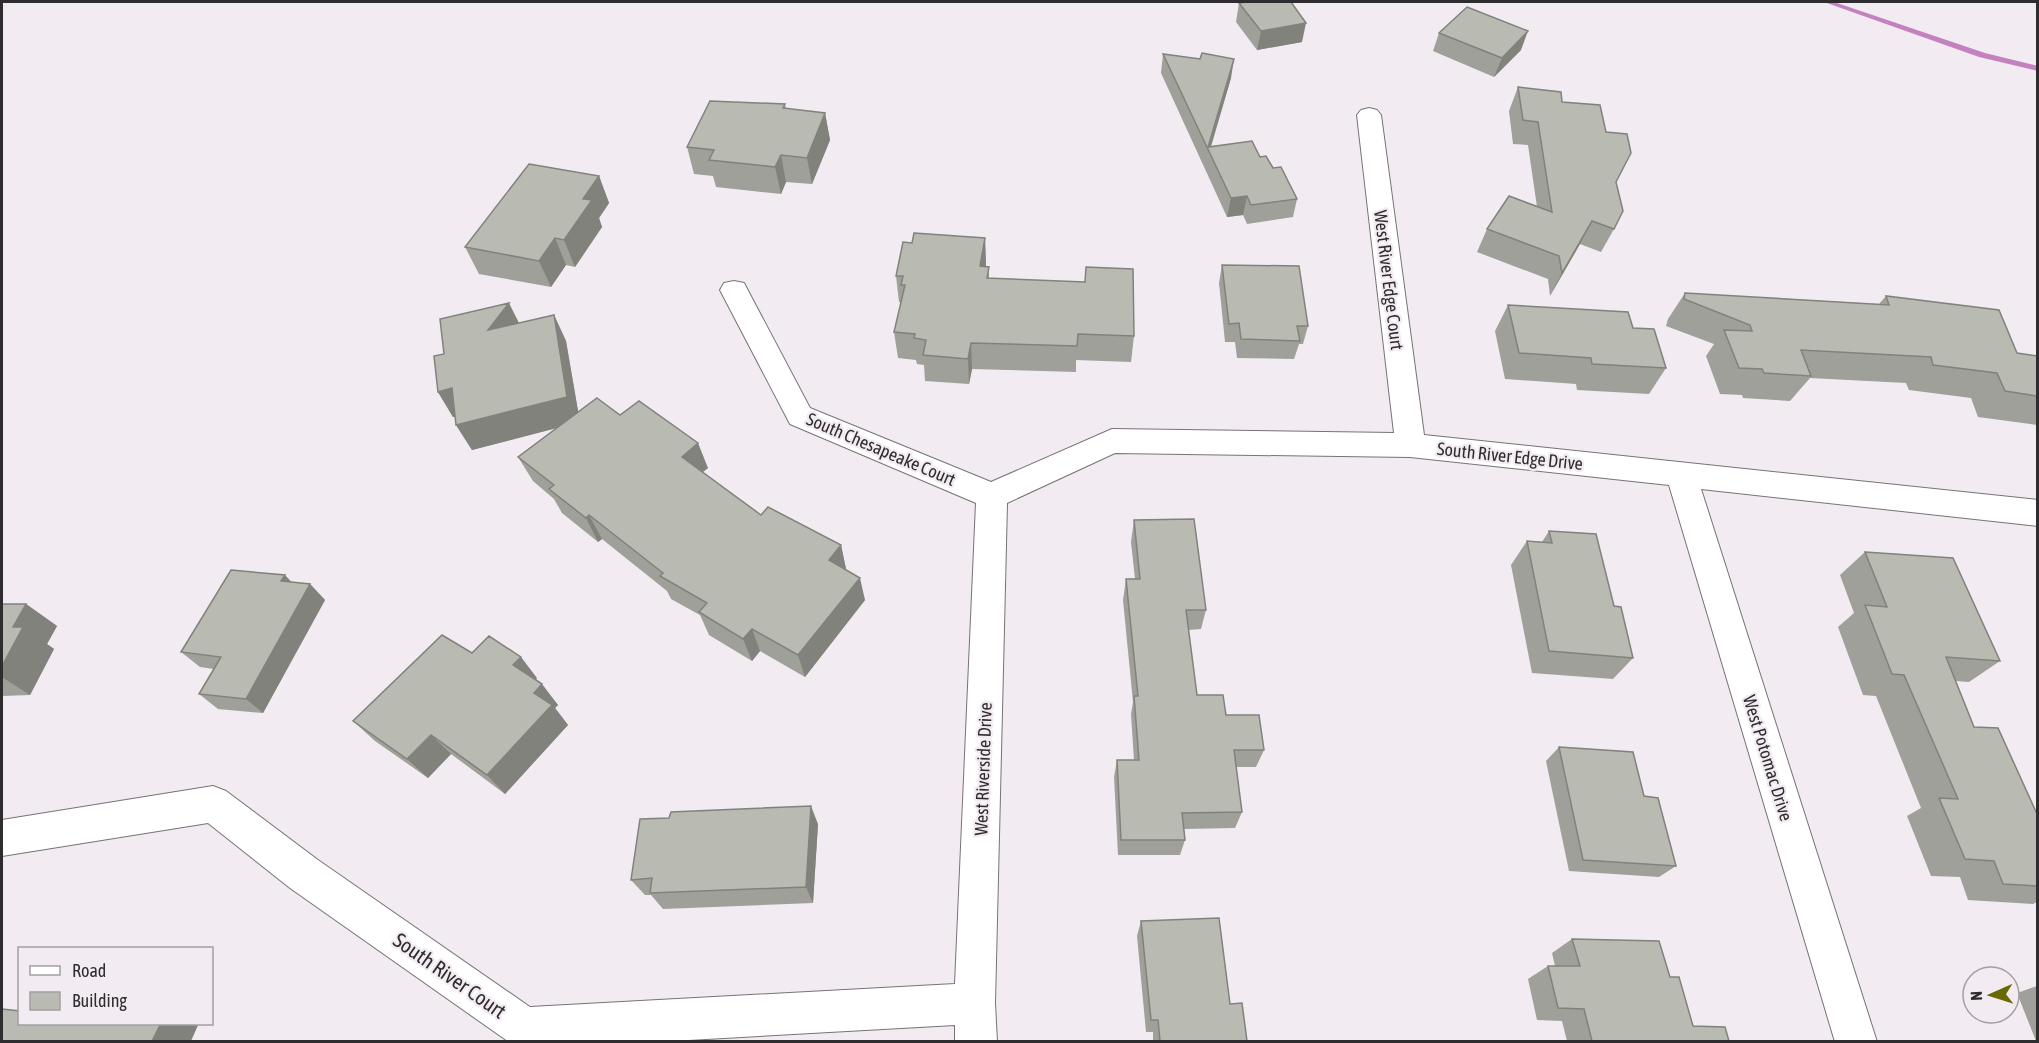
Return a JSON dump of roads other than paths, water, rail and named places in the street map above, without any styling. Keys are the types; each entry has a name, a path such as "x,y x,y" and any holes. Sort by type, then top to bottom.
{"street":[{"name":"West River Edge Court","path":"1369,115 1410,445"},
{"name":"South Chesapeake Court","path":"734,290 800,416 992,496"},
{"name":"South River Edge Drive","path":"992,496 1112,441 1410,445 2037,513"},
{"name":"West Potomac Drive","path":"1680,475 1856,1041"},
{"name":"West Riverside Drive","path":"975,1041 992,496"},
{"name":"South River Court","path":"2,838 213,804 304,874 525,1028 975,1003"}],"waterway":[{"path":"1828,2 1982,55 2038,69"}]}
